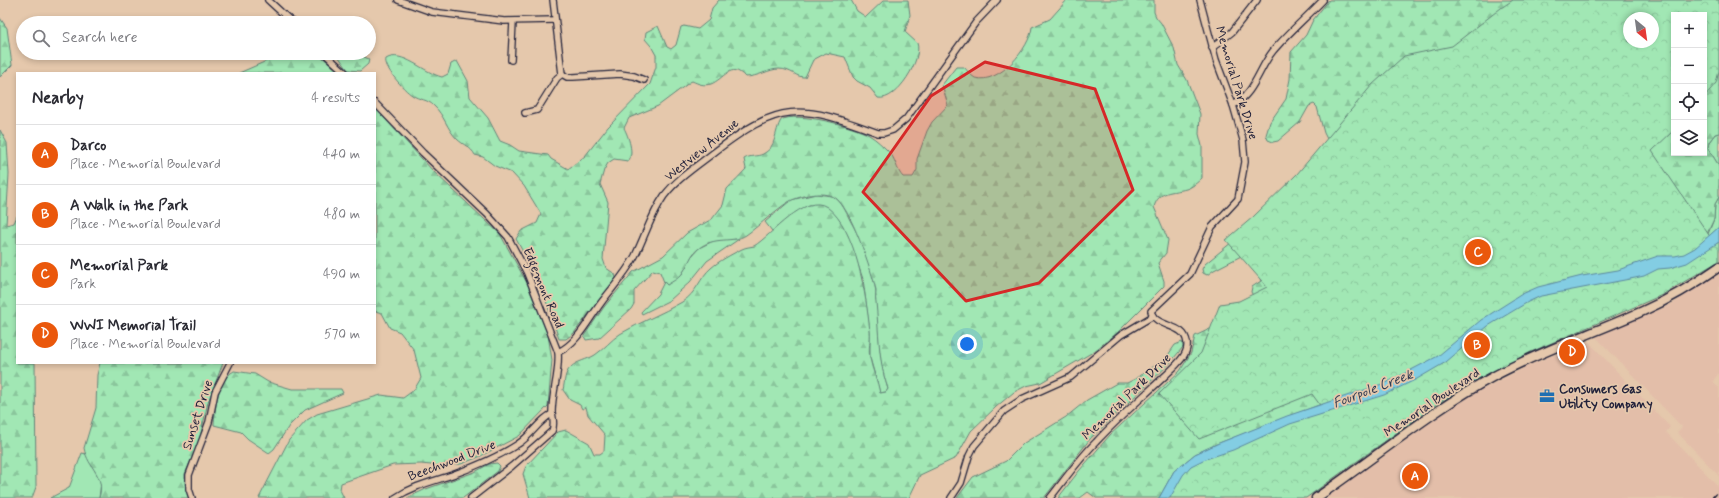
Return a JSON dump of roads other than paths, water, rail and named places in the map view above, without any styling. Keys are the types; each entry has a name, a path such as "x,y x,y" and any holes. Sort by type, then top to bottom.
{"street":[{"path":"268,0 285,16"},
{"path":"398,0 432,12 513,22 555,20"},
{"path":"553,0 560,45 562,74"},
{"name":"Westview Avenue","path":"558,352 572,342 623,275 635,256 660,203 679,180 741,132 762,120 781,114 810,112 839,118 878,133 893,130 902,124 912,113 976,22 997,0"},
{"name":"Memorial Park Drive","path":"1050,498 1095,442 1172,369 1185,354 1187,342 1183,333 1153,316 1151,311 1153,307 1190,274 1212,227 1238,199 1246,157 1233,105 1212,48 1200,0"},
{"path":"1212,48 1232,32 1257,0"},
{"path":"1233,105 1242,99 1251,89 1274,50 1323,0"},
{"path":"511,60 513,22"},
{"path":"332,60 345,72"},
{"path":"562,74 566,77 627,74 644,80"},
{"path":"525,113 533,112 540,106 557,78 562,74"},
{"name":"Edgemont Road","path":"376,104 429,159 492,219 508,238 527,273 558,352 558,365 552,414 554,427 549,434 512,466 471,498"},
{"name":"Memorial Boulevard","path":"1316,498 1427,418 1474,388 1541,354 1655,306 1685,290 1719,267"},
{"path":"951,498 965,475 969,456 974,446 1004,411 1022,398 1071,377 1121,335 1153,316"},
{"name":"Sunset Drive","path":"192,498 188,489 189,475 209,422 215,392 229,364"},
{"name":"Beechwood Drive","path":"395,498 413,487 456,474 510,450 528,437 546,418 552,414"}],"water":[{"name":"Fourpole Creek","path":"1719,227 1719,242 1687,263 1670,268 1658,269 1644,276 1541,296 1488,326 1446,362 1417,379 1384,395 1290,424 1233,450 1203,460 1191,466 1183,475 1170,498 1159,498 1174,471 1195,454 1287,416 1388,382 1438,356 1481,320 1522,294 1538,287 1582,276 1618,270 1658,256 1675,256 1684,254 1695,248"}],"railway":[{"path":"1712,498 1719,491"}],"place":[{"name":"Memorial Park","path":"1478,252"},
{"name":"A Walk in the Park","path":"1477,345"},
{"name":"WWI Memorial Trail","path":"1572,352"},
{"name":"Consumers Gas Utility Company","path":"1547,396"},
{"name":"Darco","path":"1415,476"}]}
